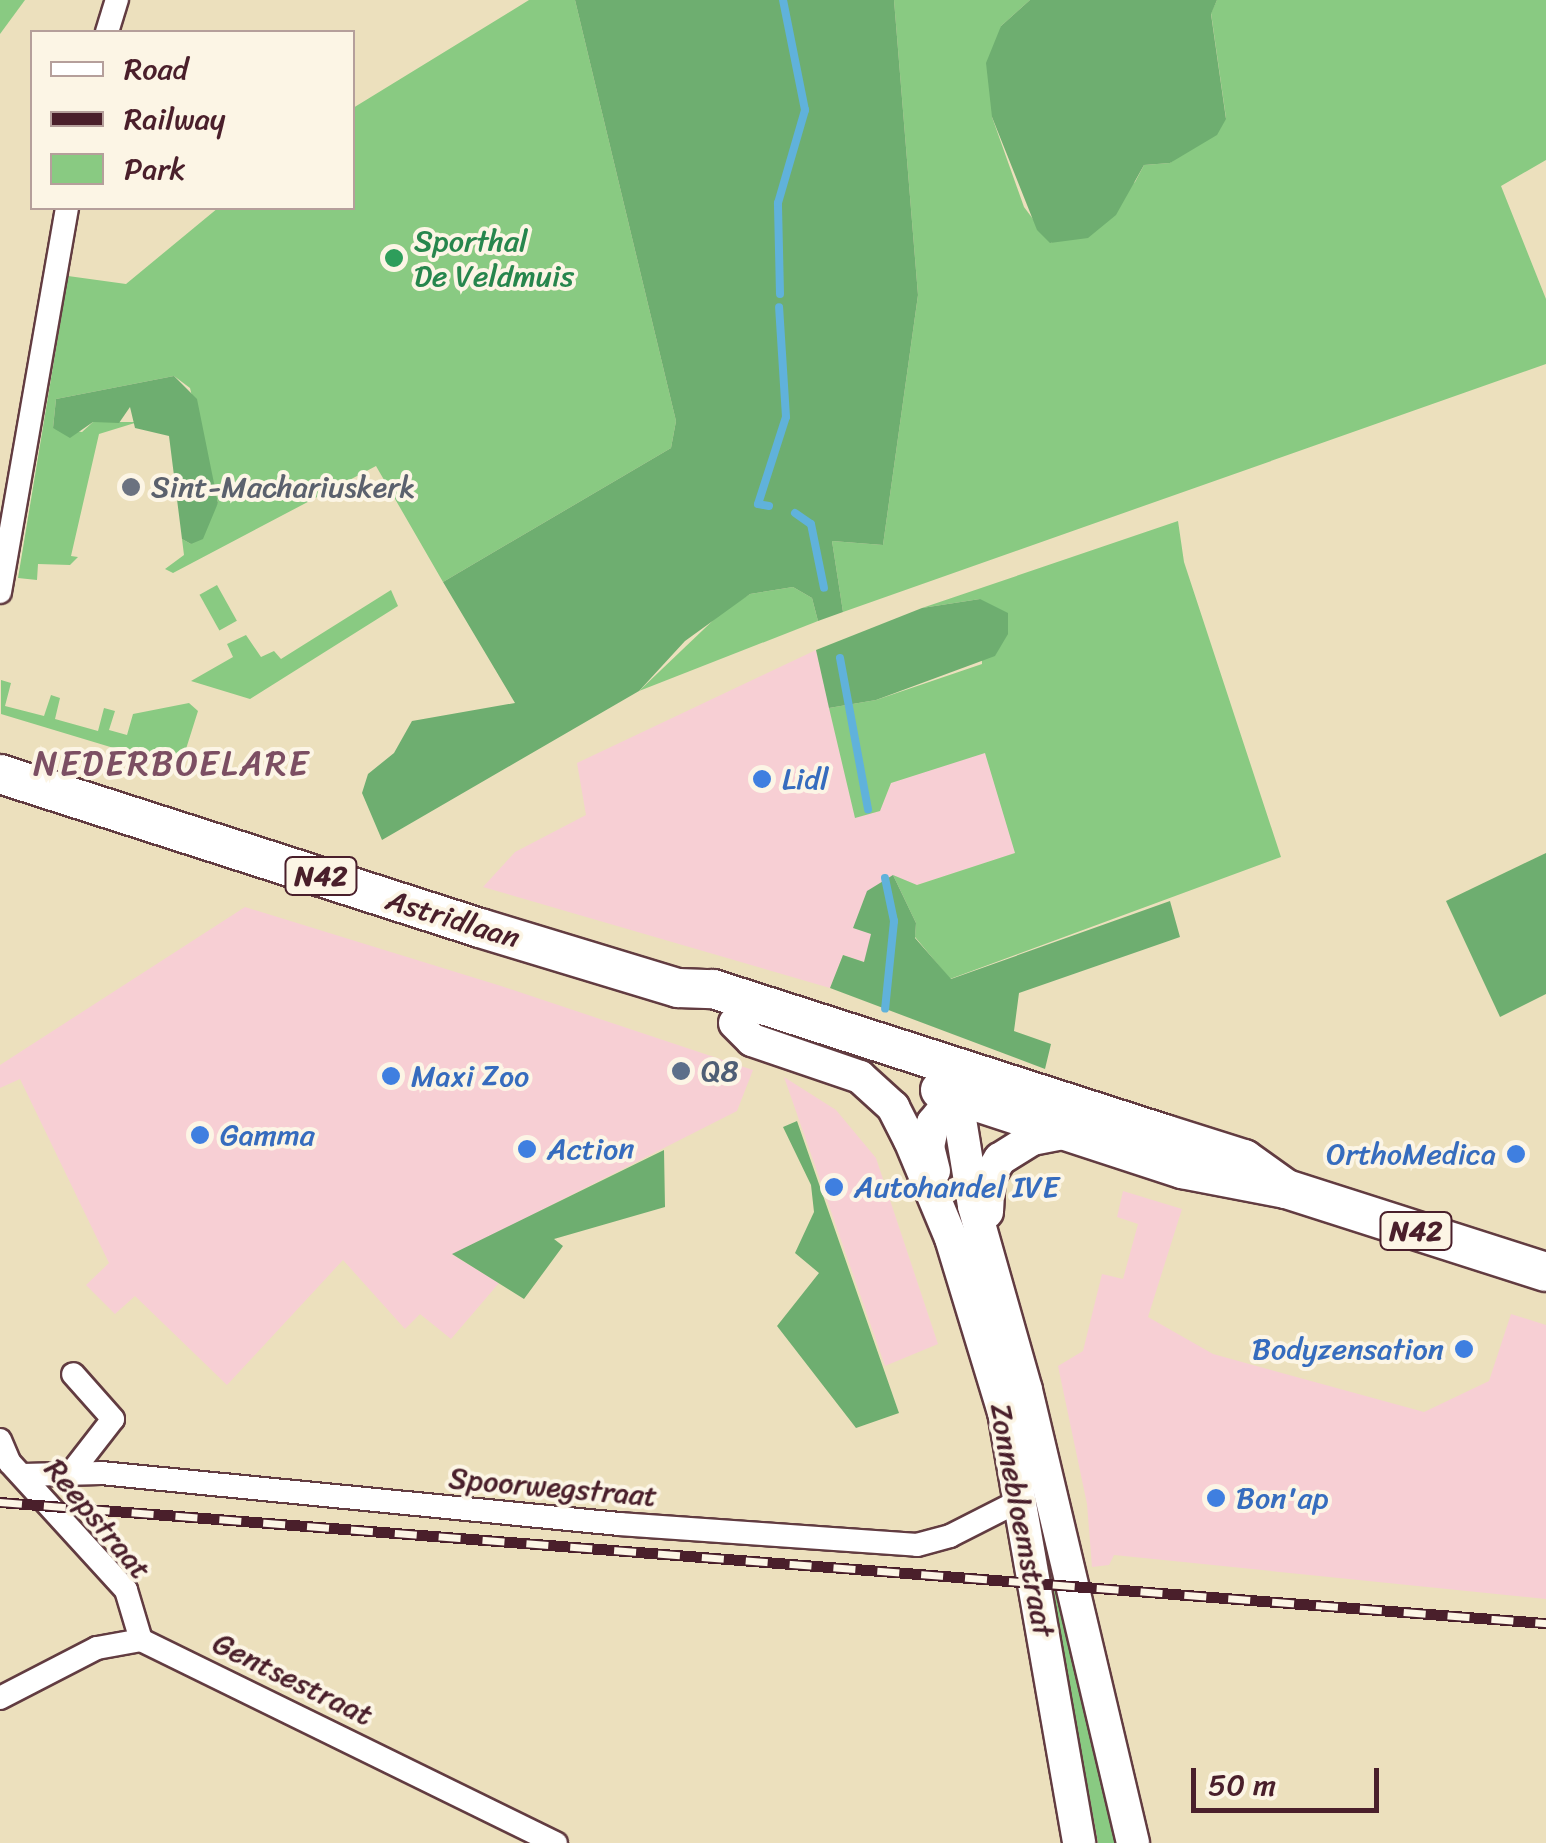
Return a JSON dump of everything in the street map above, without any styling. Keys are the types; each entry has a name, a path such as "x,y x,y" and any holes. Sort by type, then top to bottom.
{"main road":[{"name":"Astridlaan","path":"0,774 678,988 735,1023 1069,1132 1230,1182 1286,1189 1546,1272"},
{"name":"Astridlaan","path":"678,988 714,989 958,1094 1013,1086 1244,1159 1286,1189"},
{"path":"735,1023 752,1040 860,1077 892,1108 937,1205"},
{"path":"937,1205 928,1136 940,1111 958,1094"},
{"name":"Zonnebloemstraat","path":"958,1094 974,1206 984,1226 1134,1843"},
{"path":"984,1226 989,1177 1000,1159 1032,1139 1069,1132"},
{"name":"Zonnebloemstraat","path":"937,1205 1004,1412 1080,1843"}],"street":[{"path":"108,30 117,0"},
{"path":"0,592 67,210"},
{"path":"71,1473 113,1420 73,1374"},
{"name":"Reepstraat","path":"0,1440 23,1475 126,1590 141,1640"},
{"name":"Spoorwegstraat","path":"23,1475 71,1473 916,1545 950,1536 1022,1500"},
{"path":"0,1698 97,1648 141,1640"},
{"name":"Gentsestraat","path":"141,1640 556,1843"}],"shaded area":[{"path":"816,650 855,817 880,811 891,783 985,752 1016,853 917,885 854,928 872,934 864,962 843,955 830,988 483,887 515,852 586,815 577,763"},
{"path":"245,907 753,1070 737,1111 453,1255 499,1283 451,1339 420,1314 405,1329 343,1260 227,1385 135,1296 115,1314 86,1285 109,1263 20,1079 0,1088 0,1065"},
{"path":"784,1077 836,1110 876,1158 938,1344 885,1366"},
{"path":"1123,1191 1182,1209 1148,1317 1213,1354 1424,1412 1489,1381 1511,1314 1546,1325 1546,1599 1114,1555 1109,1565 1092,1567 1087,1504 1058,1366 1083,1351 1102,1274 1123,1279 1138,1224 1117,1217"}],"green space":[{"path":"0,0 25,0 0,34"},
{"path":"529,0 575,0 676,421 671,448 443,582 376,466 173,573 165,569 184,555 182,539 191,544 218,503 190,388 174,376 56,399 53,428 82,432 93,422 138,422 99,434 71,556 78,557 70,565 38,564 37,580 18,578 68,276 126,284 216,210 355,210 355,107"},
{"path":"575,0 894,0 918,295 883,545 832,541 843,612 818,621 812,598 793,587 750,594 685,641 639,691 382,840 362,793 368,774 394,753 412,721 515,703 443,582 671,448 676,421"},
{"path":"894,0 1030,0 1001,26 992,117 1024,207 1051,243 1135,182 1144,165 1170,163 1226,118 1211,13 1217,0 1546,0 1546,160 1501,186 1546,299 1546,364 843,612 832,541 883,545 918,295"},
{"path":"1030,0 1217,0 1211,14 1226,119 1217,135 1170,163 1144,165 1116,215 1088,238 1050,243 1037,230 992,117 986,63 1001,26"},
{"path":"174,376 197,399 218,503 203,539 191,544 182,539 169,436 135,428 130,407 119,423 93,422 70,438 53,428 56,399"},
{"path":"1178,521 1184,562 1281,857 950,979 915,937 916,923 893,875 917,885 1015,853 985,753 891,783 880,811 855,818 829,708 876,700 982,664 980,599 922,608"},
{"path":"217,585 237,621 219,631 200,595"},
{"path":"793,587 812,598 818,621 639,691 725,609 750,594"},
{"path":"391,590 398,606 250,699 191,681 233,657 227,644 246,635 261,657 274,651 281,659"},
{"path":"980,599 1008,613 1008,634 995,656 876,700 829,708 816,650 922,608"},
{"path":"1,680 11,683 5,706 44,716 51,695 60,698 55,719 98,731 104,708 115,711 109,730 127,735 133,714 189,703 198,711 180,768 1,714"},
{"path":"1546,853 1546,994 1500,1017 1446,901"},
{"path":"893,875 916,923 915,938 951,979 1170,901 1180,937 1019,993 1014,1031 1051,1044 1045,1069 830,988 843,955 864,962 871,934 853,928 867,891"},
{"path":"797,1121 899,1413 856,1428 777,1326 819,1273 795,1253 814,1212 811,1185 783,1127"},
{"path":"664,1150 665,1207 554,1239 563,1246 524,1299 452,1254"},
{"path":"1032,1481 1123,1843 1098,1843 1081,1751 1067,1718"}],"waterway":[{"path":"780,294 778,203 805,110 783,0"},
{"path":"769,506 758,504 786,417 779,307"},
{"path":"795,513 811,524 824,588"},
{"path":"840,658 868,809"},
{"path":"885,878 894,921 885,1009"}],"railway":[{"path":"0,1502 1546,1623"}],"place":[{"name":"Sporthal De Veldmuis","path":"394,258"},
{"name":"Sint-Machariuskerk","path":"131,487"},
{"name":"Lidl","path":"762,779"},
{"name":"Q8","path":"681,1071"},
{"name":"Maxi Zoo","path":"391,1076"},
{"name":"Gamma","path":"200,1135"},
{"name":"Action","path":"527,1149"},
{"name":"OrthoMedica","path":"1516,1154"},
{"name":"Autohandel IVE","path":"834,1187"},
{"name":"Bodyzensation","path":"1464,1349"},
{"name":"Bon'ap","path":"1216,1498"}],"district":[{"name":"NEDERBOELARE","path":"172,763"}]}
